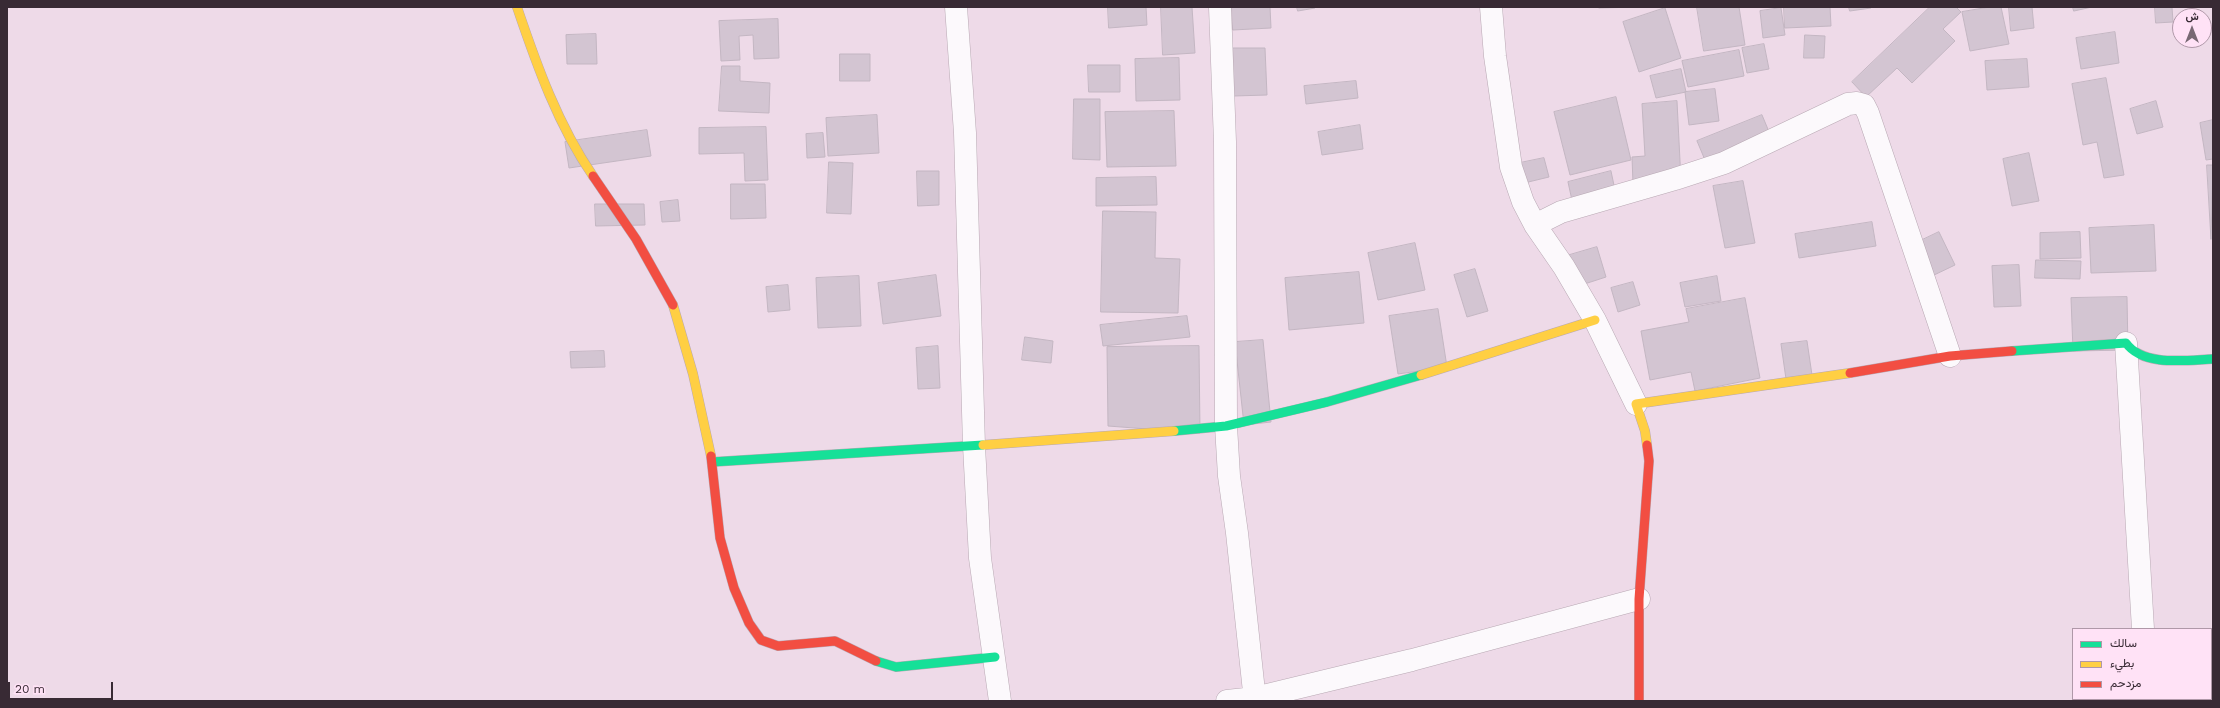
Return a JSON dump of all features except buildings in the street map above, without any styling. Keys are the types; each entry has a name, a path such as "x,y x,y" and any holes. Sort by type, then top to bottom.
{"street":[{"path":"517,7 538,69 576,151 636,239 672,303 694,374 712,462 720,538 734,588 749,623 761,640 778,646 835,641 854,649 869,659 896,666 995,657"},
{"path":"956,7 965,133 974,446 980,558 1000,701"},
{"path":"1220,7 1225,142 1226,426 1229,476 1237,533 1255,699"},
{"path":"1491,7 1495,56 1511,167 1523,202 1535,225 1564,267 1596,320 1636,404 1645,430 1649,461 1639,599 1639,701"},
{"path":"1535,225 1561,212 1675,180 1724,163 1848,104 1857,103 1864,105 1950,356"},
{"path":"712,462 1091,438 1226,426 1342,398 1454,365 1596,320"},
{"path":"1636,404 1889,367 1950,356 1996,354 2126,343 2135,352 2151,357 2172,360 2213,359"},
{"path":"2126,343 2143,628"},
{"path":"1227,701 1255,699 1412,660 1639,599"}],"traffic: fast":[{"path":"2012,351 2126,343 2134,351 2143,356 2154,359 2179,361 2213,359"},
{"path":"1174,431 1226,426 1327,402 1421,375"},
{"path":"712,462 983,445"},
{"path":"876,661 896,667 995,657"}],"traffic: slow":[{"path":"517,7 549,94 569,136 593,176"},
{"path":"673,305 693,374 711,456"},
{"path":"1421,375 1595,320"},
{"path":"1647,445 1645,431 1636,404 1850,373"},
{"path":"983,445 1174,431"}],"traffic: jam":[{"path":"593,176 636,239 673,305"},
{"path":"1850,373 1950,356 2012,351"},
{"path":"1639,701 1639,599 1649,461 1647,445"},
{"path":"711,456 720,538 734,588 749,623 761,640 778,646 835,641 876,661"}]}
